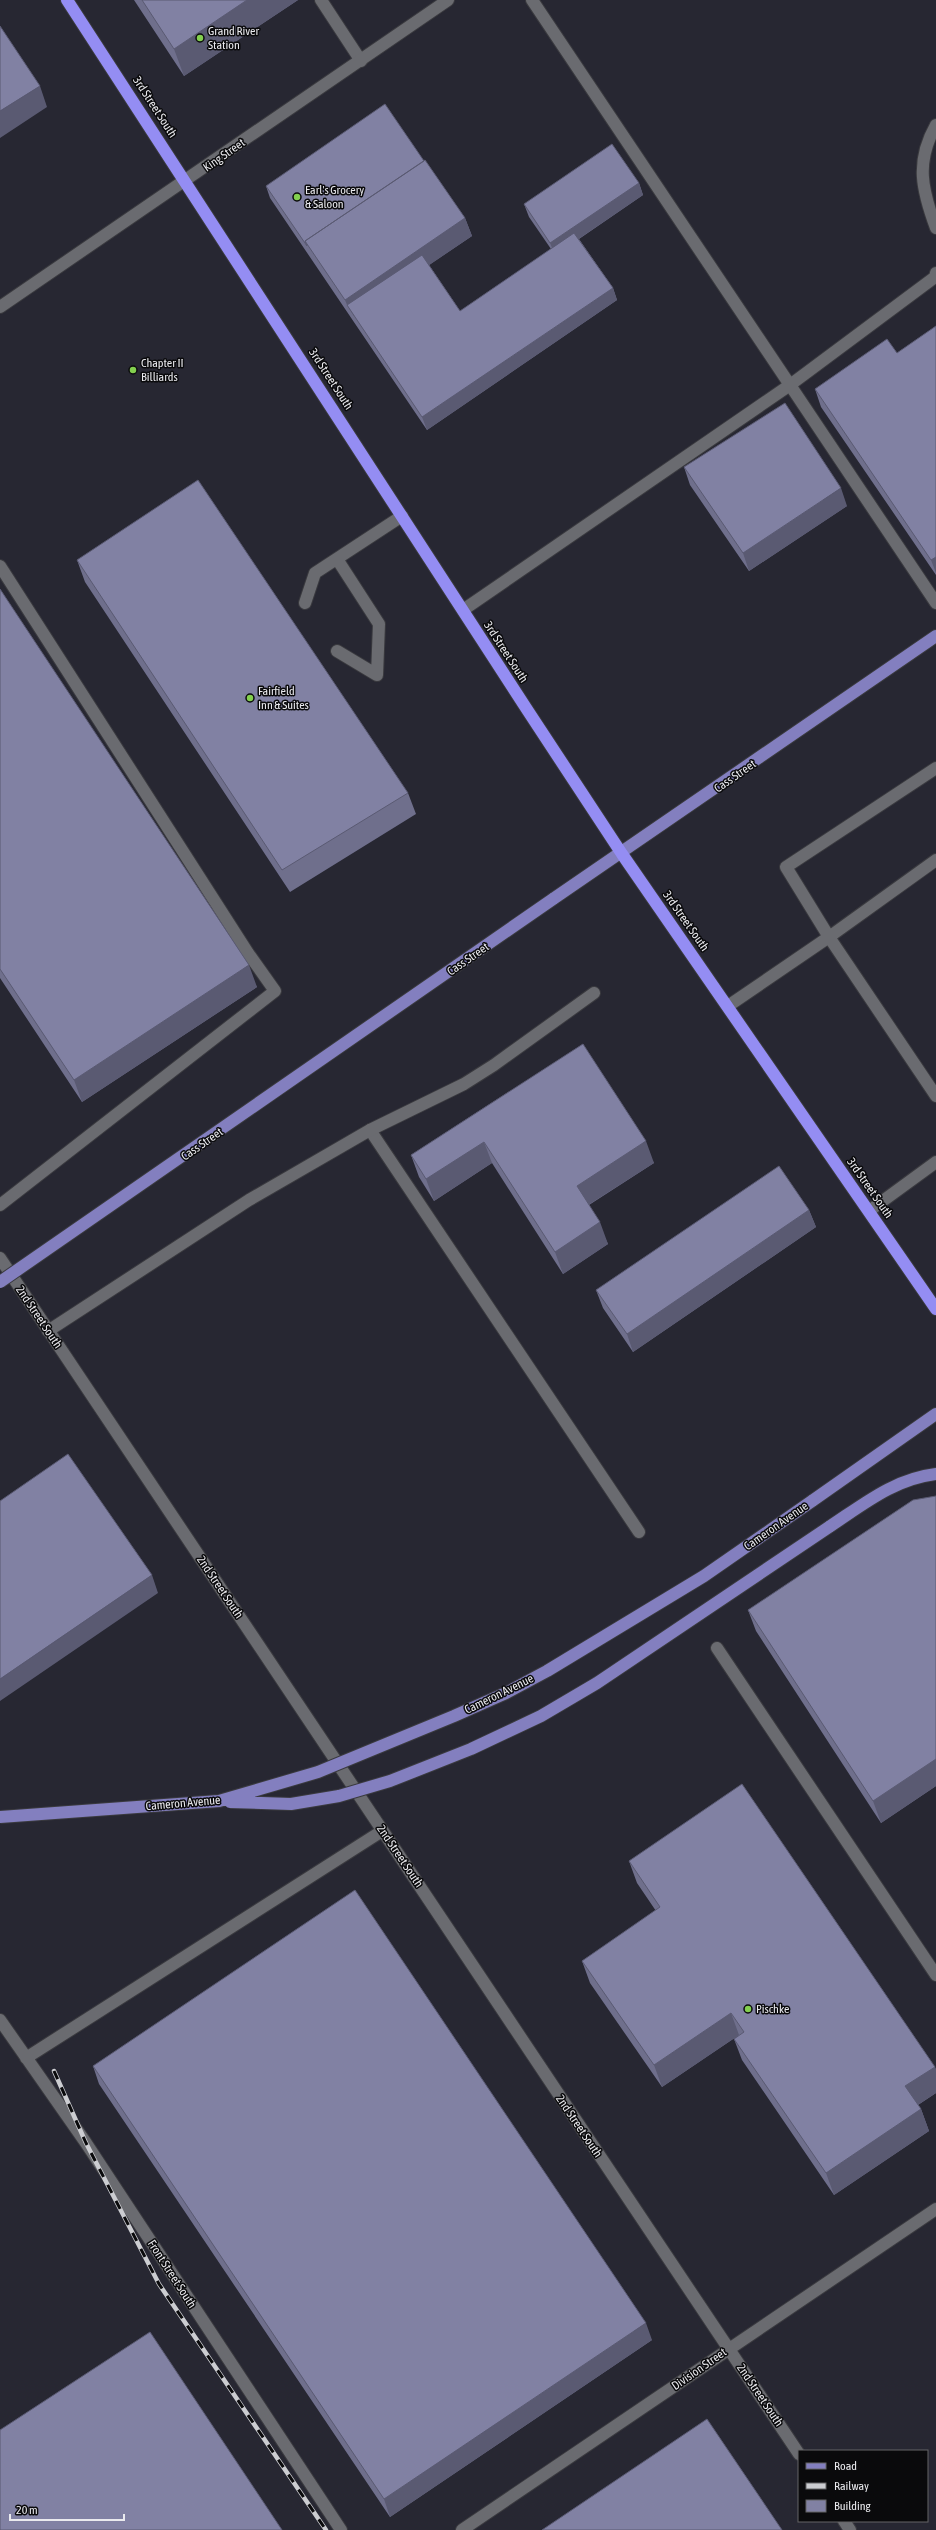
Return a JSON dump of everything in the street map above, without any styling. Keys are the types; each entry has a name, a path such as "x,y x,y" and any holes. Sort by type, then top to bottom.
{"highway":[{"name":"3rd Street South","path":"67,0 622,854 936,1309"}],"main road":[{"name":"Cass Street","path":"0,1282 936,636"},
{"name":"Cameron Avenue","path":"0,1816 219,1801 318,1772 392,1743 506,1693 598,1642 697,1580 936,1414"},
{"path":"219,1801 291,1804 339,1796 390,1781 471,1749 541,1716 597,1683 890,1486 914,1477 936,1474"}],"street":[{"path":"321,0 360,61"},
{"name":"King Street","path":"0,307 186,181 448,0"},
{"path":"532,0 936,603"},
{"path":"936,125 930,136 921,171 924,197 936,228"},
{"path":"463,610 790,385 935,277 936,273"},
{"path":"305,603 315,573 402,516"},
{"path":"337,558 379,624 377,675 337,651"},
{"path":"0,566 248,953 275,991 0,1205"},
{"path":"936,768 786,867 829,937 936,1096"},
{"path":"728,1006 829,937 936,860"},
{"path":"48,1330 249,1200 370,1130 464,1084 494,1065 594,994"},
{"path":"370,1130 639,1532"},
{"path":"869,1211 936,1162"},
{"name":"2nd Street South","path":"0,1258 798,2453"},
{"path":"0,1289 14,1279"},
{"path":"717,1648 936,1975"},
{"path":"26,2058 382,1831"},
{"name":"Front Street South","path":"0,2020 86,2143 341,2530"},
{"name":"Division Street","path":"462,2530 936,2209"}],"shaded area":[{"path":"0,0 936,0 936,2530 0,2530"}],"building":[{"path":"142,0 247,0 174,49"},
{"path":"0,26 40,86 0,111"},
{"path":"385,104 424,161 305,241 307,246 266,186"},
{"path":"612,144 639,183 550,243 524,204"},
{"path":"425,160 465,218 345,300 305,241"},
{"path":"574,233 613,288 422,417 347,305 422,255 460,311"},
{"path":"936,326 936,557 931,560 815,389 887,339 897,353"},
{"path":"785,403 841,488 743,553 684,467"},
{"name":"Fairfield Inn & Suites","path":"198,480 408,793 282,870 77,560"},
{"path":"0,589 249,965 74,1080 0,969"},
{"path":"583,1044 646,1141 577,1186 600,1222 555,1252 484,1142 426,1179 411,1155"},
{"path":"779,1166 809,1210 627,1334 596,1290"},
{"path":"68,1454 152,1575 0,1679 0,1501"},
{"path":"936,1496 936,1759 873,1801 748,1610 913,1500"},
{"name":"Pischke","path":"742,1784 935,2067 905,2086 921,2109 826,2173 734,2039 744,2032 731,2013 654,2065 582,1961 660,1907 629,1861"},
{"path":"355,1890 646,2323 384,2499 93,2066"},
{"path":"150,2332 282,2530 0,2530 0,2430"},
{"path":"707,2419 782,2530 542,2530"}],"railway":[{"path":"54,2071 86,2143 159,2284 326,2530"}],"place":[{"name":"Grand River Station","path":"200,38"},
{"name":"Earl's Grocery & Saloon","path":"297,197"},
{"name":"Chapter II Billiards","path":"133,370"},
{"name":"Fairfield Inn & Suites","path":"250,698"},
{"name":"Pischke","path":"748,2009"}]}
